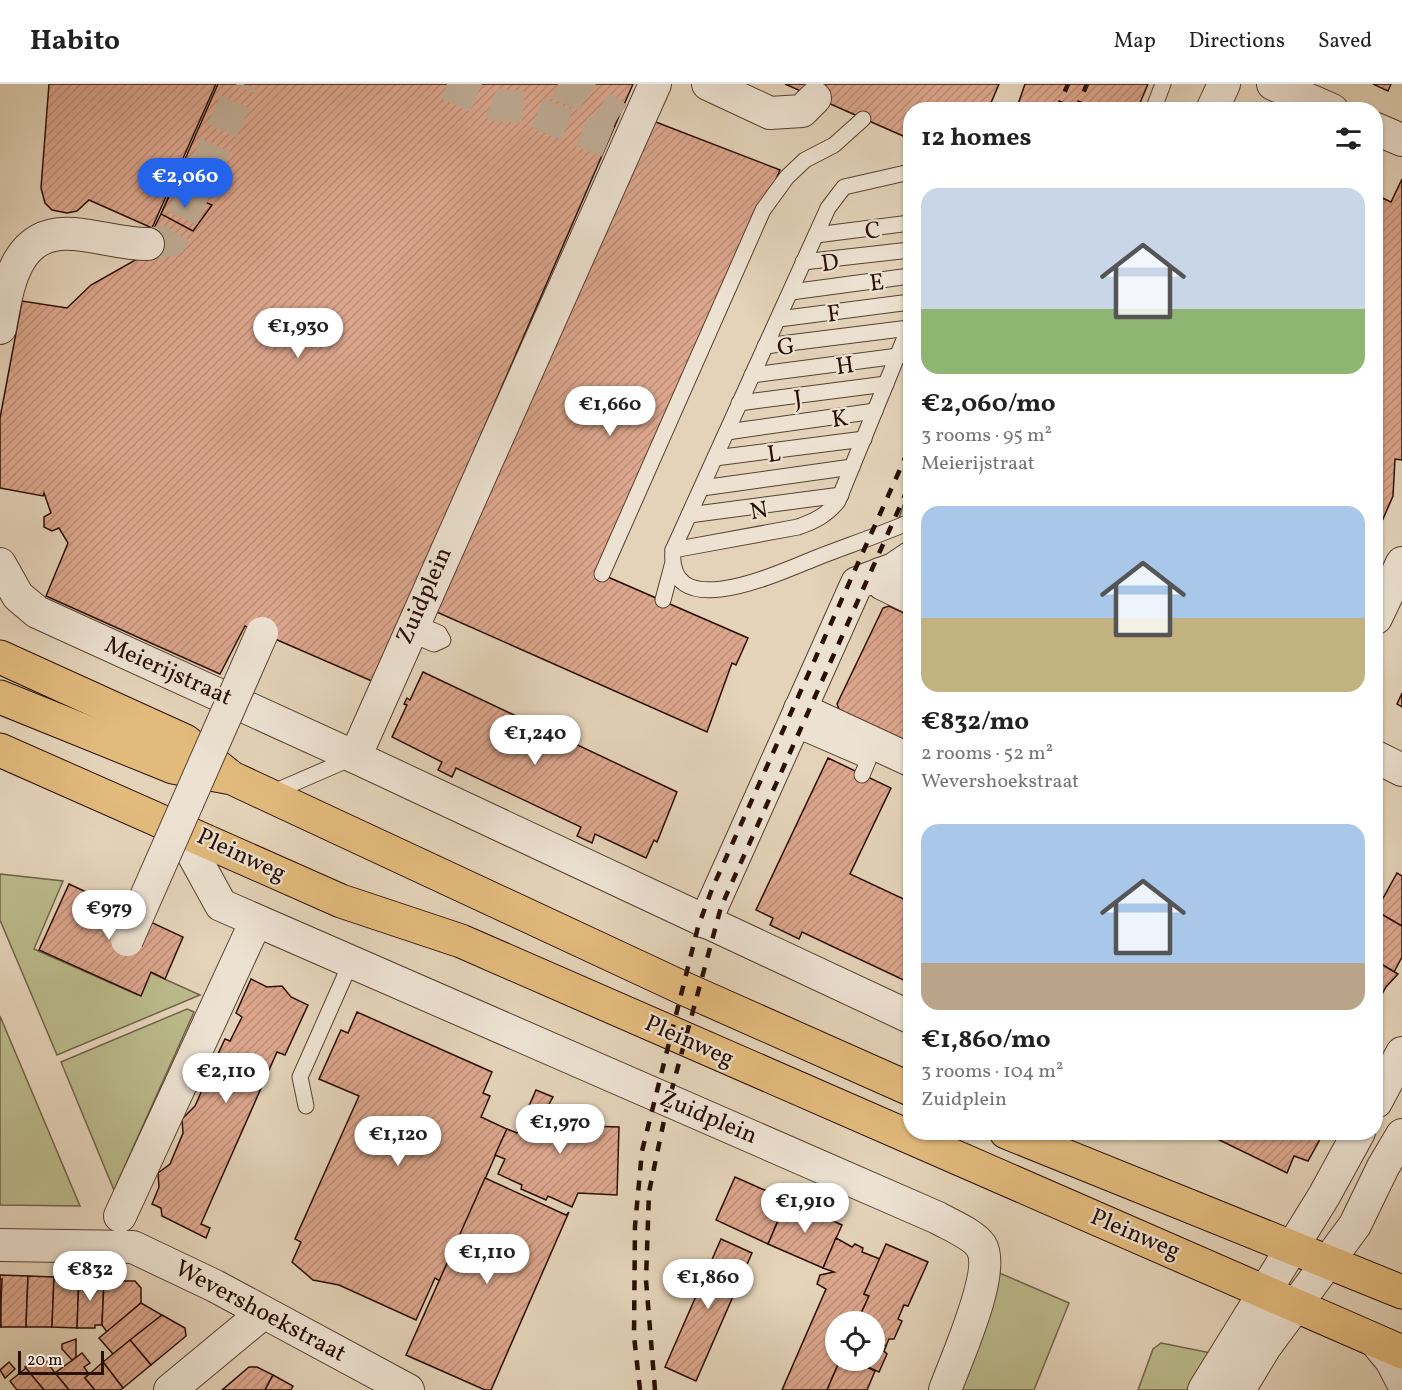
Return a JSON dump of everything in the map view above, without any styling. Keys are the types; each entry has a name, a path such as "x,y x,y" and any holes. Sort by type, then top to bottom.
{"main road":[{"name":"Pleinweg","path":"0,657 185,741 232,778"},
{"name":"Pleinweg","path":"0,697 173,767 232,778 685,989 903,1086"},
{"name":"Pleinweg","path":"0,750 341,901 461,941 903,1136"},
{"name":"Pleinweg","path":"912,1140 1389,1347"},
{"name":"Pleinweg","path":"1026,1140 1402,1292"}],"street":[{"name":"Zuidplein","path":"355,757 627,136 655,84"},
{"path":"708,84 770,113 802,111 815,98"},
{"path":"1216,102 1224,84"},
{"path":"1274,84 1314,102"},
{"path":"1383,132 1402,140"},
{"path":"0,328 12,272 28,249 38,242 56,234 71,233 119,243 148,244"},
{"path":"705,922 858,583 903,562"},
{"path":"1383,603 1402,563"},
{"name":"Meierijstraat","path":"0,564 18,596 37,612 355,757"},
{"path":"880,574 884,584 903,594"},
{"path":"127,940 262,633"},
{"path":"796,718 903,757"},
{"path":"355,757 903,1014"},
{"path":"1383,760 1402,770"},
{"name":"Zuidplein","path":"178,827 221,905 938,1218 982,1247 985,1275 945,1390"},
{"path":"120,1216 256,921"},
{"path":"1383,1089 1402,1053"},
{"path":"1239,1390 1265,1347 1355,1225 1383,1167 1402,1135"},
{"path":"1204,1390 1324,1196 1355,1140"},
{"name":"Wevershoekstraat","path":"0,1245 133,1247 215,1286 408,1390"},
{"path":"170,1390 263,1313"},
{"name":"Pleinweg","path":"1389,1347 1391,1360 1402,1381"}],"lane":[{"path":"1156,102 1163,84"},
{"path":"602,574 763,210 787,177 805,160 834,145 862,119"},
{"path":"663,600 672,566 673,550 828,208 844,187 903,174"},
{"path":"816,235 903,225"},
{"name":"C","path":"803,262 903,251"},
{"name":"D","path":"791,292 903,277"},
{"name":"E","path":"778,319 903,303"},
{"name":"F","path":"765,346 903,328"},
{"path":"689,515 841,495 903,344"},
{"name":"G","path":"752,375 898,356"},
{"name":"H","path":"739,404 886,384"},
{"name":"J","path":"727,432 875,411"},
{"name":"K","path":"716,458 864,439"},
{"name":"L","path":"702,488 852,467"},
{"name":"N","path":"673,550 798,527 815,521 830,511 841,495"},
{"path":"672,566 678,577 696,588 726,589 751,584 903,525"},
{"path":"796,718 868,761 862,775"},
{"path":"268,794 355,757"},
{"path":"306,1106 300,1077 351,962"}],"shaded area":[{"path":"903,506 903,526 900,525 899,518"},
{"path":"0,874 63,881 34,949 138,995 149,972 200,995 57,1055 0,920"},
{"path":"187,1009 194,1012 114,1190 61,1062"},
{"path":"0,1016 80,1206 0,1205"},
{"path":"997,1272 1069,1303 1034,1390 954,1390"},
{"path":"1161,1343 1216,1354 1194,1390 1138,1390 1153,1349"}],"building":[{"path":"49,84 216,84 152,228 89,200 77,211 67,213 52,210 45,203 41,188"},
{"path":"218,84 633,84 374,682 245,626 220,674 46,596 68,543 59,528 52,531 44,527 44,517 51,513 44,493 43,496 0,488 0,418 22,301 67,308 91,285 139,258 161,214"},
{"path":"785,84 999,84 991,102 903,102 903,136"},
{"path":"1025,84 1148,84 1140,102 1019,102"},
{"path":"1373,84 1391,84 1388,91"},
{"path":"648,119 780,170 601,574 748,638 736,665 732,663 707,732 421,605"},
{"path":"1402,179 1402,460 1395,459 1393,496 1383,519 1383,198 1391,202"},
{"path":"173,188 212,205 193,231 161,214"},
{"path":"889,606 903,613 903,746 894,741 891,734 841,714 837,704 883,608"},
{"path":"423,672 677,792 657,842 654,840 646,858 595,834 592,843 577,836 581,827 456,768 452,777 438,770 442,762 392,737 407,705 404,704 407,698 410,700"},
{"path":"1402,693 1402,707 1397,704"},
{"path":"828,758 891,788 850,874 903,899 903,980 802,932 799,939 770,925 773,918 756,910"},
{"path":"1397,873 1402,876 1402,926 1383,915 1383,898"},
{"path":"69,884 183,937 165,979 151,972 141,996 39,950"},
{"path":"1383,915 1402,926 1402,957 1394,972 1383,965"},
{"path":"1383,965 1398,974 1383,992"},
{"path":"251,979 267,987 282,986 291,997 308,1005 285,1055 277,1052 201,1224 210,1228 206,1238 162,1216 161,1208 152,1204 159,1187 158,1173 170,1164 183,1133 182,1119 195,1106 207,1079 206,1065 217,1056 225,1039 230,1041 242,1017 236,1013"},
{"path":"357,1012 492,1072 483,1093 490,1096 481,1117 507,1129 440,1281 435,1278 416,1320 339,1285 313,1280 292,1262 301,1242 295,1239 359,1096 319,1079 341,1030 348,1033"},
{"path":"536,1090 553,1097 547,1108 588,1126 619,1127 617,1195 578,1193 572,1207 548,1196 546,1200 521,1189 522,1185 498,1174 505,1159 495,1155 507,1129 517,1133"},
{"path":"1219,1140 1320,1140 1308,1161 1294,1156 1287,1173"},
{"path":"735,1177 787,1200 768,1244 716,1220"},
{"path":"485,1178 566,1215 569,1212 491,1390 485,1390 406,1355"},
{"path":"787,1200 842,1225 823,1268 768,1244"},
{"path":"836,1238 852,1247 855,1244 863,1248 862,1252 880,1259 864,1294 869,1296 862,1311 825,1311 825,1371 835,1371 827,1390 782,1390 826,1289 817,1284 820,1275 834,1272 823,1268"},
{"path":"721,1239 752,1253 696,1381 665,1367"},
{"path":"886,1244 928,1262 908,1306 904,1305 898,1319 902,1321 894,1339 889,1339 886,1346 885,1311 862,1311 869,1296 864,1294"},
{"path":"0,1275 28,1276 26,1327 1,1327"},
{"path":"28,1276 54,1277 52,1327 26,1327"},
{"path":"54,1277 79,1277 77,1328 52,1327"},
{"path":"79,1277 102,1277 104,1281 102,1325 95,1325 95,1328 77,1328"},
{"path":"0,1279 2,1279 0,1328"},
{"path":"104,1281 135,1281 141,1288 141,1303 107,1332 102,1325"},
{"path":"141,1303 162,1315 113,1354 99,1338"},
{"path":"162,1315 185,1328 186,1336 151,1365 130,1340"},
{"path":"76,1339 76,1357 72,1360 62,1349 62,1344"},
{"path":"130,1340 151,1365 123,1388 103,1362"},
{"path":"82,1353 90,1363 84,1367 89,1374 85,1378 95,1390 69,1390 55,1373"},
{"path":"43,1357 69,1390 44,1390 25,1367"},
{"path":"9,1362 15,1369 5,1378 0,1370"},
{"path":"103,1362 123,1388 95,1390 85,1378"},
{"path":"249,1367 257,1367 273,1375 265,1390 222,1390"},
{"path":"26,1368 44,1390 17,1390 10,1381"},
{"path":"835,1371 875,1371 867,1390 827,1390"},
{"path":"273,1375 293,1386 291,1390 265,1390"}],"tunnel":[{"path":"148,244 171,240 177,230 243,84"},
{"path":"447,84 497,105 524,107 608,142"},
{"path":"558,84 585,96 618,118"}],"railway":[{"path":"1060,102 1068,84"},
{"path":"1079,102 1087,84"},
{"path":"640,1390 634,1336 635,1226 642,1151 698,927 712,889 903,463"},
{"path":"655,1390 646,1280 649,1192 666,1111 721,907 903,500"}]}
